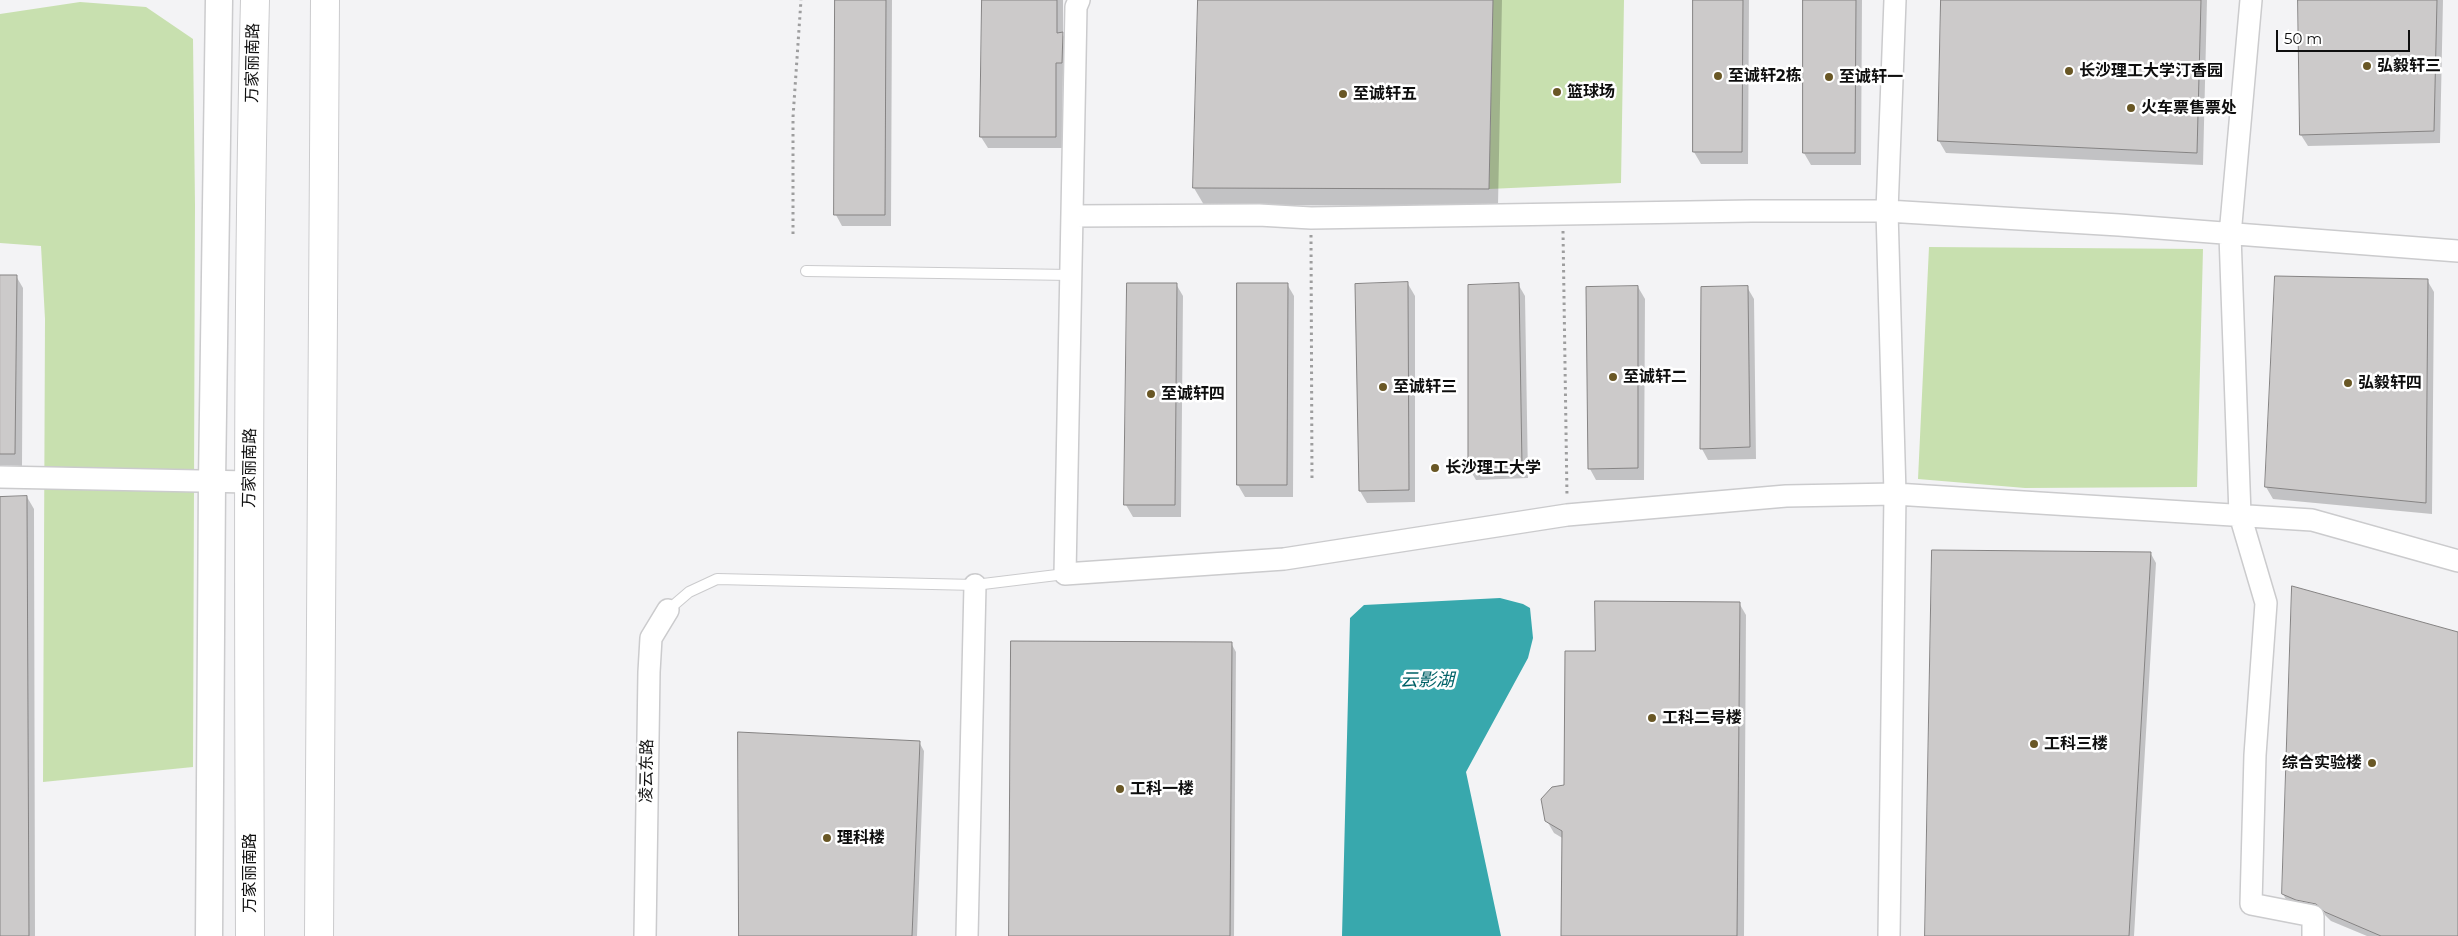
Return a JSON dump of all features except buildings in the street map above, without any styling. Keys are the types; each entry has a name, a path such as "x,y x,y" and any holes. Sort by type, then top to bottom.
{"main road":[{"name":"万家丽南路","path":"250,936 249,482 252,284 250,203 255,0"},
{"path":"318,936 325,0"}],"street":[{"path":"209,936 212,482 219,0"},
{"path":"1079,0 1076,7 1065,574 1284,559 1567,515 1786,496 1895,494 2312,520 2414,549"},
{"path":"1890,936 1895,494 1887,211 1895,0"},
{"path":"2251,0 2230,235 2240,515 2266,603 2255,755 2252,904 2313,916 2313,936"},
{"path":"1072,216 1259,214 1311,218 1752,211 1887,211 2119,225 2458,251"},
{"path":"0,477 249,482"},
{"path":"967,936 975,585"},
{"name":"凌云东路","path":"645,936 651,638 668,610"}],"lane":[{"path":"806,271 1070,275"},
{"path":"668,610 690,592 717,579 975,585 1065,574"}],"path":[{"path":"794,234 793,118 801,0"},
{"path":"1563,215 1567,515"},
{"path":"1311,218 1312,482"}],"green space":[{"name":"篮球场","path":"1493,0 1624,0 1621,183 1489,189"},
{"path":"80,2 146,7 193,39 195,205 193,767 43,782 45,319 41,246 0,243 0,14"},
{"path":"1929,247 2203,249 2197,487 2025,488 1918,479"}],"water":[{"name":"云影湖","path":"1500,598 1523,604 1530,608 1533,638 1528,658 1466,772 1501,936 1342,936 1350,618 1364,605"}],"place":[{"name":"弘毅轩三","path":"2367,66"},
{"name":"长沙理工大学汀香园","path":"2069,71"},
{"name":"至诚轩2栋","path":"1718,76"},
{"name":"至诚轩一","path":"1829,77"},
{"name":"篮球场","path":"1557,92"},
{"name":"至诚轩五","path":"1343,94"},
{"name":"火车票售票处","path":"2131,108"},
{"name":"至诚轩二","path":"1613,377"},
{"name":"弘毅轩四","path":"2348,383"},
{"name":"至诚轩三","path":"1383,387"},
{"name":"至诚轩四","path":"1151,394"},
{"name":"长沙理工大学","path":"1435,468"},
{"name":"工科二号楼","path":"1652,718"},
{"name":"工科三楼","path":"2034,744"},
{"name":"综合实验楼","path":"2372,763"},
{"name":"工科一楼","path":"1120,789"},
{"name":"理科楼","path":"827,838"}]}
